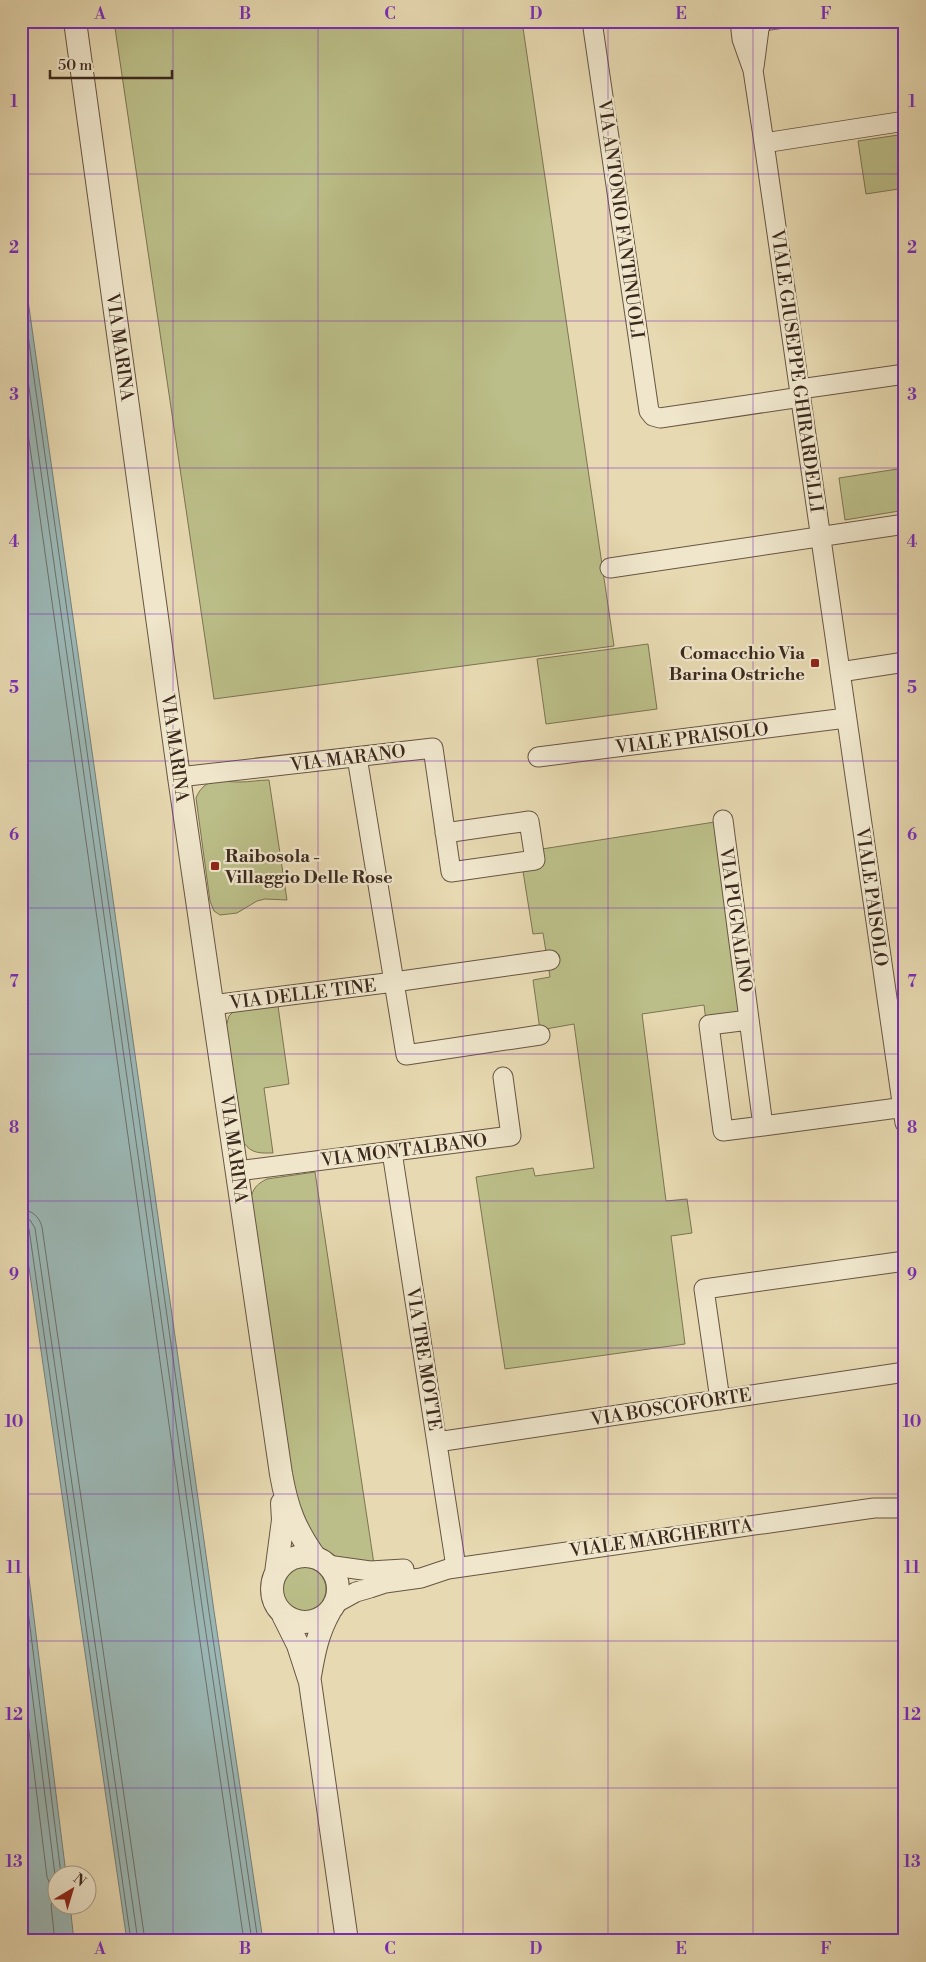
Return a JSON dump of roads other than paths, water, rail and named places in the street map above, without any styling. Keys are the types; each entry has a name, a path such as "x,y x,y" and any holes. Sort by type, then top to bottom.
{"street":[{"name":"VIA MARINA","path":"74,21 179,777 281,1474 286,1502 292,1518 303,1540 321,1561"},
{"name":"VIA ANTONIO FANTINUOLI","path":"592,21 649,411 653,416 660,418 800,393"},
{"name":"VIALE GIUSEPPE GHIRARDELLI","path":"740,21 742,40 753,70 840,672"},
{"name":"VIALE GIUSEPPE GHIRARDELLI","path":"753,70 758,29 762,21"},
{"path":"764,143 905,121"},
{"path":"800,393 905,374"},
{"path":"610,568 905,524"},
{"path":"840,672 905,662"},
{"name":"VIALE PAISOLO","path":"840,672 904,1112"},
{"name":"VIALE PRAISOLO","path":"538,757 846,718"},
{"name":"VIA MARANO","path":"179,777 432,748 445,832"},
{"path":"357,757 406,1055 540,1035"},
{"name":"VIA PUGNALINO","path":"723,820 763,1126"},
{"path":"530,821 535,860 451,872 445,832 530,821"},
{"name":"VIA DELLE TINE","path":"212,1005 550,960"},
{"path":"749,1020 709,1025 723,1131 904,1112"},
{"name":"VIA MONTALBANO","path":"237,1171 512,1136 503,1077"},
{"name":"VIA TRE MOTTE","path":"392,1152 437,1442 452,1568"},
{"path":"720,1400 704,1289 905,1261"},
{"name":"VIA BOSCOFORTE","path":"437,1442 905,1372"},
{"name":"VIA MARINA","path":"276,1573 283,1520 281,1474"},
{"name":"VIALE MARGHERITA","path":"874,1508 905,1498"},
{"name":"VIALE MARGHERITA","path":"333,1607 356,1592 385,1583 421,1578 452,1568 874,1508 905,1508"},
{"path":"310,1682 314,1649 322,1626 333,1607 338,1583 332,1570 321,1561 307,1556 292,1558 280,1567 271,1588 278,1609 283,1614 295,1621 308,1623 322,1618 333,1607"},
{"name":"VIALE MARGHERITA","path":"321,1561 370,1572 422,1566 452,1568"},
{"path":"283,1614 298,1644 310,1682 347,1941"}],"water":[{"path":"21,251 214,1611 263,1941 127,1941 21,1213"},
{"path":"21,1514 65,1864 48,1864 48,1914 71,1914 74,1941 21,1941"}],"place":[{"name":"Comacchio Via Barina Ostriche","path":"815,663"},
{"name":"Raibosola - Villaggio Delle Rose","path":"215,866"}]}
